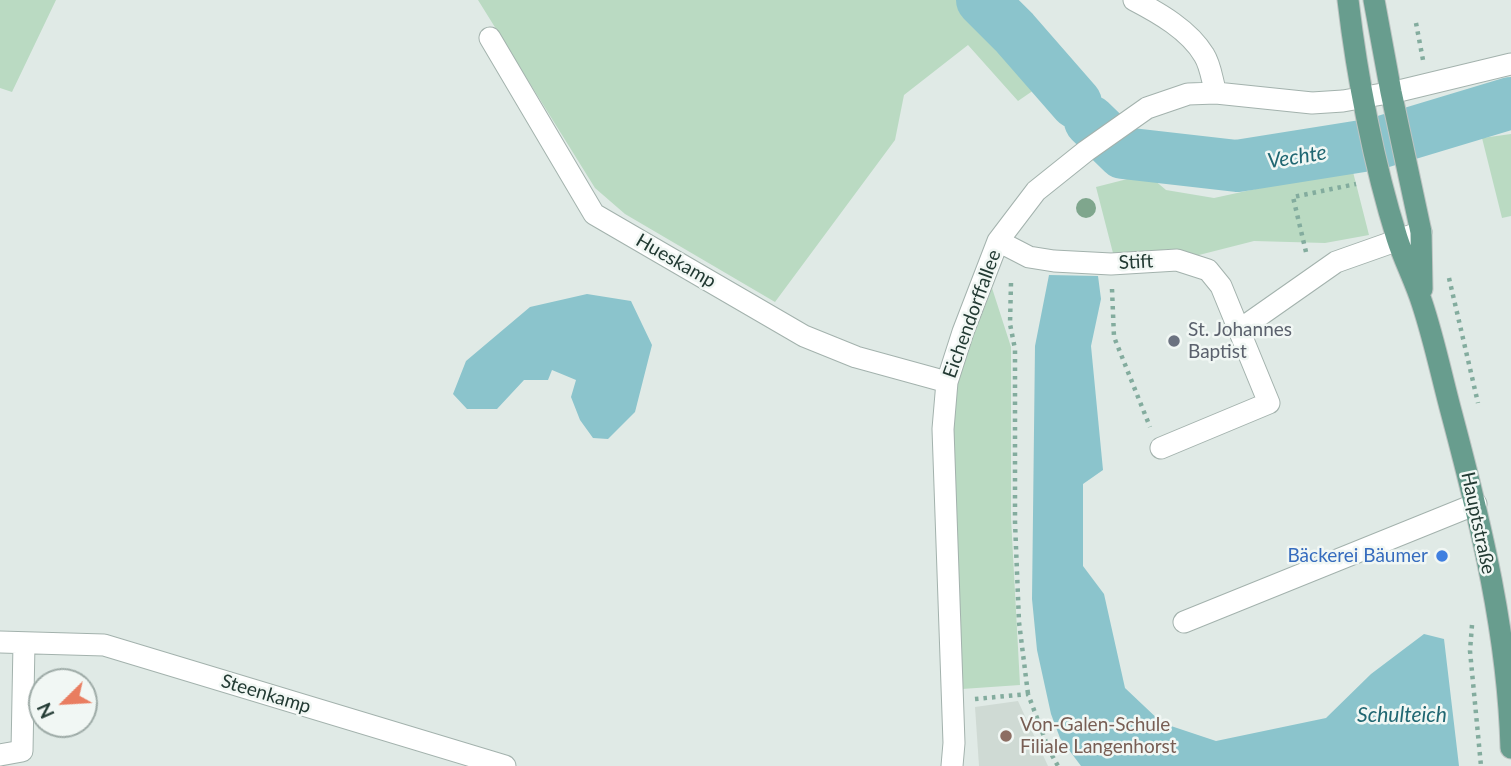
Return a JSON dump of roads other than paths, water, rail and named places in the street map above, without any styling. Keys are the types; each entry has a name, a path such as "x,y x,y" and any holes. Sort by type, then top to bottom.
{"main road":[{"name":"Hauptstraße","path":"1348,0 1370,125 1375,182 1422,301 1476,504 1499,627 1510,708 1511,748"},
{"name":"Hauptstraße","path":"1374,0 1422,232 1422,301"}],"street":[{"path":"1134,0 1181,29 1194,41 1206,57 1216,93"},
{"name":"Hueskamp","path":"490,38 594,214 804,336 856,357 947,382"},
{"name":"Eichendorffallee","path":"952,766 954,743 943,429 947,382 963,332 1004,244 1036,191 1147,108 1188,94 1216,93 1312,103 1365,98 1511,64"},
{"path":"1239,330 1336,262 1422,232"},
{"name":"Stift","path":"1004,244 1029,257 1054,261 1111,264 1177,260 1208,270 1221,286 1269,403 1161,447"},
{"path":"1184,622 1476,504"},
{"name":"Steenkamp","path":"0,642 104,645 505,766"},
{"path":"0,755 22,751 24,643"}],"water":[{"name":"Schulteich","path":"1049,275 1098,276 1101,299 1091,346 1103,470 1083,484 1083,566 1104,594 1125,688 1162,723 1216,741 1326,718 1371,674 1424,634 1444,639 1459,766 1081,766 1060,738 1051,714 1037,650 1032,599 1035,346"},
{"path":"587,294 631,301 652,345 635,412 608,439 593,438 580,420 571,397 576,380 552,370 548,380 524,380 497,409 467,409 453,394 466,361 530,307"}],"waterway":[{"name":"Vechte","path":"982,0 1076,103"},
{"name":"Vechte","path":"1090,121 1123,153 1237,166 1375,144 1511,103"}],"place":[{"name":"St. Johannes Baptist","path":"1174,341"},
{"name":"Bäckerei Bäumer","path":"1442,556"},
{"name":"Von-Galen-Schule Filiale Langenhorst","path":"1006,736"}]}
